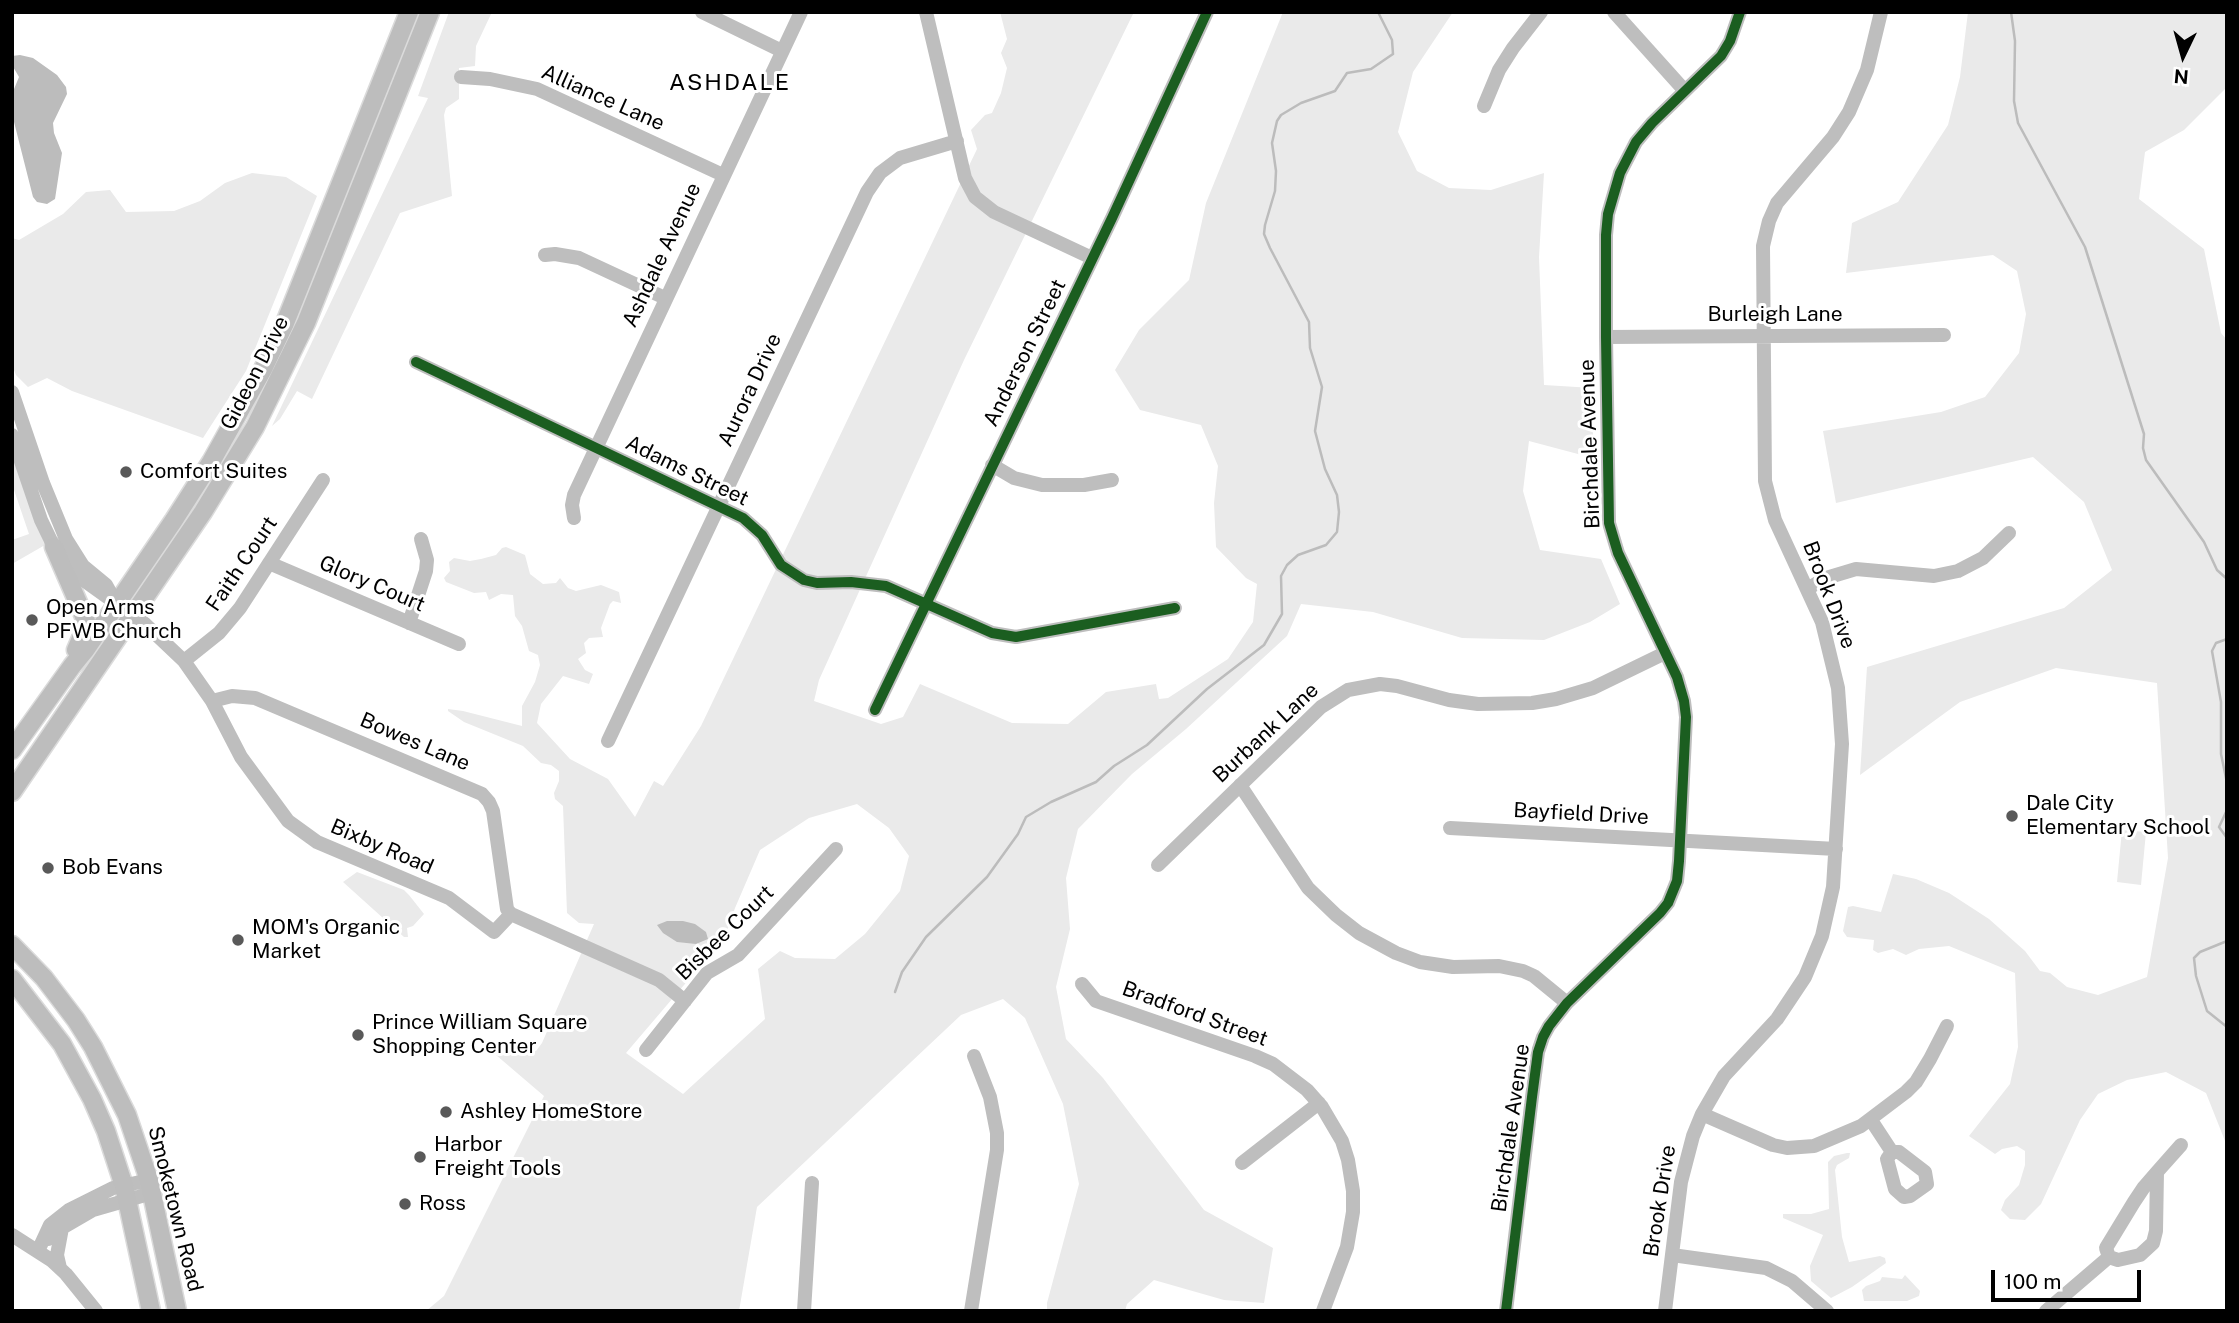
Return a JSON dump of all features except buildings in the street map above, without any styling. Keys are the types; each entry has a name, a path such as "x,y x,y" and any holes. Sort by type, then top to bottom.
{"main road":[{"name":"Gideon Drive","path":"12,750 86,649 211,462 263,369 285,324 409,12"},
{"name":"Gideon Drive","path":"12,792 203,512 255,427 306,323 430,12"},
{"path":"341,186 359,192"},
{"path":"54,547 86,621 72,666"},
{"name":"Smoketown Road","path":"12,945 57,993 93,1047 127,1115 150,1187 177,1311"},
{"name":"Smoketown Road","path":"12,979 41,1015 79,1074 106,1131 126,1192 152,1311"}],"street":[{"path":"702,12 782,51"},
{"name":"Ashdale Avenue","path":"574,517 574,495 595,447 801,12"},
{"path":"926,12 969,187 984,206 1092,258"},
{"name":"Anderson Street","path":"875,710 1207,12"},
{"path":"1484,106 1506,59 1541,12"},
{"path":"1614,12 1685,91"},
{"name":"Birchdale Avenue","path":"1506,1311 1538,1052 1549,1026 1567,1003 1641,933 1668,903 1677,881 1686,717 1681,689 1618,553 1609,523 1606,235 1613,193 1636,142 1721,55 1730,41 1740,12"},
{"name":"Brook Drive","path":"1665,1311 1683,1171 1702,1114 1724,1076 1777,1019 1805,977 1829,912 1836,849 1842,744 1839,697 1832,655 1822,622 1775,520 1765,481 1763,246 1769,221 1784,193 1814,162 1849,112 1867,70 1881,12"},
{"name":"Alliance Lane","path":"461,78 490,79 537,89 723,175"},
{"name":"Aurora Drive","path":"608,741 872,184 880,173 901,158 957,141"},
{"path":"545,255 579,258 665,298"},
{"name":"Burleigh Lane","path":"1606,337 1944,335"},
{"name":"Adams Street","path":"416,362 743,518 753,526 781,565 802,579 817,583 851,582 886,586 992,633 1016,637 1175,608"},
{"path":"14,400 66,539 83,566 106,585 117,604"},
{"name":"Bixby Road","path":"12,435 41,520 54,547 85,581 174,649 212,701 241,757 283,814 309,838 449,898 494,932 510,914"},
{"path":"992,465 1014,478 1042,485 1084,485 1112,480"},
{"name":"Faith Court","path":"184,661 227,625 323,480"},
{"path":"1807,589 1826,578 1856,569 1934,576 1958,572 1983,558 2009,533"},
{"path":"409,623 426,572 425,550 421,539"},
{"name":"Glory Court","path":"269,563 459,644"},
{"name":"Burbank Lane","path":"1158,865 1321,707 1348,690 1380,684 1478,704 1532,703 1593,688 1665,653"},
{"name":"Bowes Lane","path":"212,701 232,696 255,698 482,794 493,811 507,909 510,914"},
{"path":"1240,785 1308,888 1359,933 1387,949 1420,962 1453,967 1499,966 1523,971 1534,976 1567,1003"},
{"name":"Bayfield Drive","path":"1450,828 1836,849"},
{"name":"Bisbee Court","path":"646,1050 707,973 735,958 836,849"},
{"path":"510,914 659,980 685,1001"},
{"name":"Bradford Street","path":"1082,984 1096,1000 1273,1064 1307,1090 1319,1103 1342,1140 1353,1191 1348,1239 1323,1311"},
{"path":"1702,1114 1759,1141 1787,1148 1814,1146 1871,1120 1916,1082 1947,1026"},
{"path":"971,1311 975,1276 996,1170 997,1150 997,1133 990,1097 974,1056"},
{"path":"1242,1164 1319,1103"},
{"path":"1871,1120 1892,1152"},
{"path":"2109,1257 2106,1248 2134,1202 2181,1145"},
{"path":"2109,1257 2119,1260 2140,1255 2152,1243 2156,1231 2157,1172"},
{"path":"804,1311 812,1183"},
{"path":"38,1251 56,1226 84,1201 150,1187"},
{"path":"12,1234 26,1234 56,1226"},
{"path":"56,1226 60,1268"},
{"path":"12,1234 60,1268 96,1311"},
{"path":"1672,1255 1766,1268 1792,1281 1827,1311"},
{"path":"2046,1311 2109,1257"}],"shaded area":[{"path":"449,12 492,12 476,46 475,66 459,68 459,99 446,108 444,115 452,196 400,213 312,399 297,391 280,419 272,426 428,98 418,96"},
{"path":"1000,12 1134,12 964,360 819,680 814,701 881,724 903,717 920,684 1012,723 1068,724 1106,692 1156,684 1159,699 1168,698 1228,659 1253,622 1257,584 1246,578 1216,547 1214,503 1218,466 1201,425 1140,410 1115,370 1139,330 1189,280 1206,203 1283,12 1453,12 1413,72 1398,132 1417,171 1449,188 1491,190 1544,173 1539,257 1544,385 1593,388 1593,458 1529,441 1523,491 1540,550 1601,559 1620,604 1590,622 1544,640 1462,638 1373,612 1301,604 1287,636 1186,729 1132,774 1078,829 1066,878 1070,929 1056,987 1066,1039 1103,1078 1204,1210 1273,1248 1264,1303 1224,1300 1154,1280 1127,1304 1125,1311 1047,1311 1079,1184 1063,1104 1025,1018 1003,999 961,1015 757,1207 739,1311 426,1311 444,1296 544,1096 496,1055 507,1045 519,1045 536,1051 542,1043 594,924 579,923 567,913 563,806 555,799 554,793 559,781 559,771 551,765 541,763 523,746 464,722 448,711 463,711 522,726 522,706 535,682 540,665 538,655 529,651 522,626 515,616 513,595 501,594 489,600 486,592 474,593 446,582 444,578 450,571 449,562 454,558 470,561 481,559 496,555 506,547 525,555 530,574 543,584 556,583 560,578 568,588 576,591 601,585 619,592 621,603 613,601 610,604 601,628 603,637 589,638 584,643 586,653 578,659 585,670 593,674 589,684 563,676 541,704 537,723 570,759 608,779 635,817 654,781 663,786 701,726 977,149 971,130 985,115 992,113 1001,93 1007,68 1001,53 1007,39","holes":["857,804 889,828 909,856 900,891 865,934 835,959 795,958 780,951 758,969 765,1019 683,1094 626,1053 725,937 760,850 809,818"]},
{"path":"1968,12 2227,12 2227,87 2184,130 2145,152 2139,199 2204,249 2221,333 2227,340 2227,1146 2206,1093 2166,1072 2127,1080 2098,1094 2080,1120 2041,1204 2025,1220 2010,1219 2001,1210 2005,1200 2019,1185 2025,1165 2025,1151 2017,1146 2002,1149 1995,1154 1969,1136 2010,1084 2018,1047 2015,973 1949,946 1919,949 1906,955 1893,949 1878,953 1873,950 1874,940 1847,937 1843,931 1848,907 1881,912 1893,874 1916,879 1949,893 1989,919 2025,951 2040,971 2050,973 2067,987 2098,995 2147,977 2168,858 2157,683 2056,668 1960,702 1860,775 1867,667 2064,608 2112,570 2084,502 2033,457 1836,503 1823,431 1941,412 1985,397 2019,353 2026,314 2017,271 1993,255 1846,273 1852,223 1898,202 1948,125 1960,77"},
{"path":"12,56 33,58 57,75 66,87 67,94 53,123 62,153 55,199 47,204 37,202 33,197 12,114 12,94 19,77 12,65"},
{"path":"252,173 286,177 317,196 246,371 203,438 72,391 47,378 28,387 16,375 12,365 12,238 19,240 63,214 86,192 110,190 126,212 174,211 200,201 225,183"},
{"path":"12,452 45,545 12,564 12,540 29,534 12,484"},
{"path":"2122,830 2146,832 2141,885 2117,882"},
{"path":"357,872 404,890 424,914 413,926 407,928 408,937 404,937 343,882"},
{"path":"667,921 695,924 706,932 708,939 696,944 677,942 663,933 657,925"},
{"path":"1850,1153 1849,1158 1837,1165 1835,1170 1842,1237 1849,1262 1880,1256 1885,1258 1886,1263 1831,1298 1811,1281 1810,1266 1823,1235 1783,1218 1783,1214 1811,1214 1829,1209 1828,1162 1834,1156"},
{"path":"1905,1275 1920,1291 1919,1296 1907,1301 1864,1301 1862,1290 1866,1286 1880,1281 1882,1277 1902,1279"}],"waterway":[{"path":"895,992 902,972 926,937 987,877 1018,834 1026,817 1051,802 1096,782 1114,766 1147,745 1207,689 1264,645 1282,614 1281,576 1287,565 1298,555 1326,545 1337,532 1337,495 1325,469 1315,431 1322,387 1310,348 1309,322 1264,234 1275,191 1276,171 1272,143 1277,121 1281,115 1301,103 1335,91 1347,73 1371,69 1393,54 1392,40 1378,12"},
{"path":"2011,12 2015,41 2014,101 2018,123 2085,247 2144,434 2146,460 2204,542 2217,570 2227,579"},
{"path":"2227,639 2216,643 2212,651 2221,702 2221,754 2227,783"},
{"path":"2227,810 2219,827 2227,838"},
{"path":"2227,941 2200,952 2194,958 2196,976 2207,1011 2227,1027"}],"cycle path":[{"path":"875,710 1112,218 1207,12"},
{"path":"1506,1311 1538,1052 1543,1037 1567,1003 1668,903 1677,881 1679,861 1686,717 1684,701 1677,677 1618,553 1609,523 1606,337 1608,214 1620,173 1636,142 1721,56 1730,41 1740,12"},
{"path":"416,362 743,518 762,535 781,565 804,580 886,586 992,633 1016,637 1175,608"}],"place":[{"name":"Comfort Suites","path":"126,472"},
{"name":"Open Arms PFWB Church","path":"32,620"},
{"name":"Dale City Elementary School","path":"2012,816"},
{"name":"Bob Evans","path":"48,868"},
{"name":"MOM's Organic Market","path":"238,940"},
{"name":"Prince William Square Shopping Center","path":"358,1035"},
{"name":"Ashley HomeStore","path":"446,1112"},
{"name":"Harbor Freight Tools","path":"420,1157"},
{"name":"Ross","path":"405,1204"}],"district":[{"name":"ASHDALE","path":"730,83"}]}
